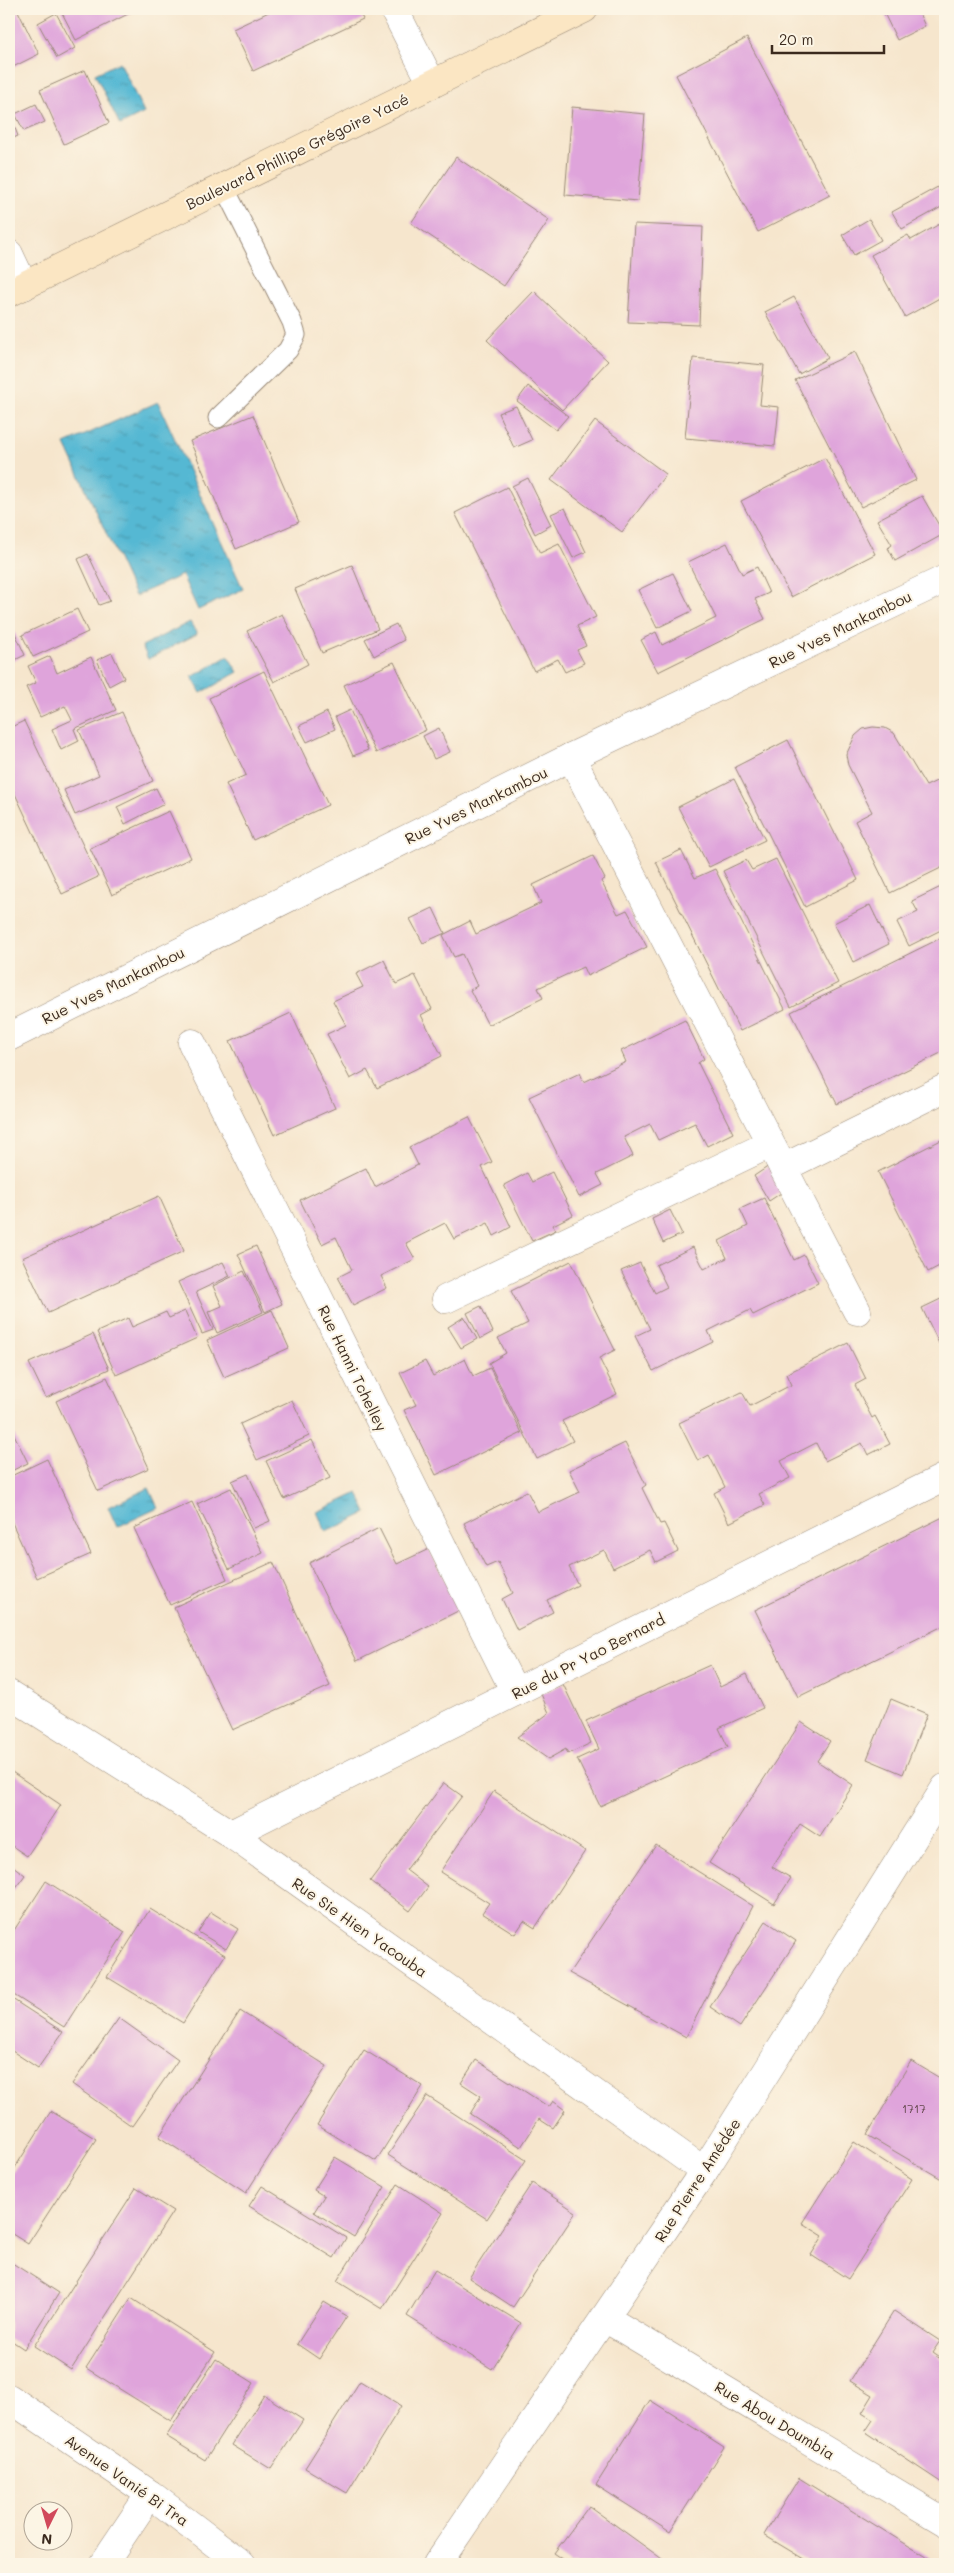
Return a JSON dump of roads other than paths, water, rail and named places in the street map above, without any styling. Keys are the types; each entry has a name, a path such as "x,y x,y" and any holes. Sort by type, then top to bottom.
{"main road":[{"name":"Boulevard Phillipe Grégoire Yacé","path":"16,289 584,9"}],"street":[{"path":"394,9 432,84"},
{"path":"9,254 16,289"},
{"name":"Rue Yves Mankambou","path":"9,1036 571,757 945,578"},
{"path":"571,757 857,1312"},
{"name":"Rue Hanni Tchelley","path":"192,1043 515,1692"},
{"path":"446,1298 776,1156 945,1088"},
{"name":"Rue du Pr Yao Bernard","path":"231,1834 945,1478"},
{"name":"Rue Sie Hien Yacouba","path":"9,1694 231,1834 704,2172"},
{"name":"Rue Pierre Amédée","path":"436,2564 704,2172 945,1788"},
{"name":"Rue Abou Doumbia","path":"604,2318 945,2522"},
{"name":"Avenue Vanié Bi Tra","path":"9,2398 150,2494 242,2564"},
{"path":"103,2564 150,2494"}],"lane":[{"path":"218,418 288,350 296,335 292,322 224,187"}],"water":[{"path":"120,62 144,113 120,125 95,74"},
{"path":"158,402 243,589 198,610 182,575 135,596 65,444"},
{"path":"190,622 197,634 148,659 142,646"},
{"path":"228,656 238,672 201,693 192,677"},
{"path":"149,1488 158,1508 117,1527 108,1507"},
{"path":"358,1493 367,1513 326,1532 317,1512"}]}
